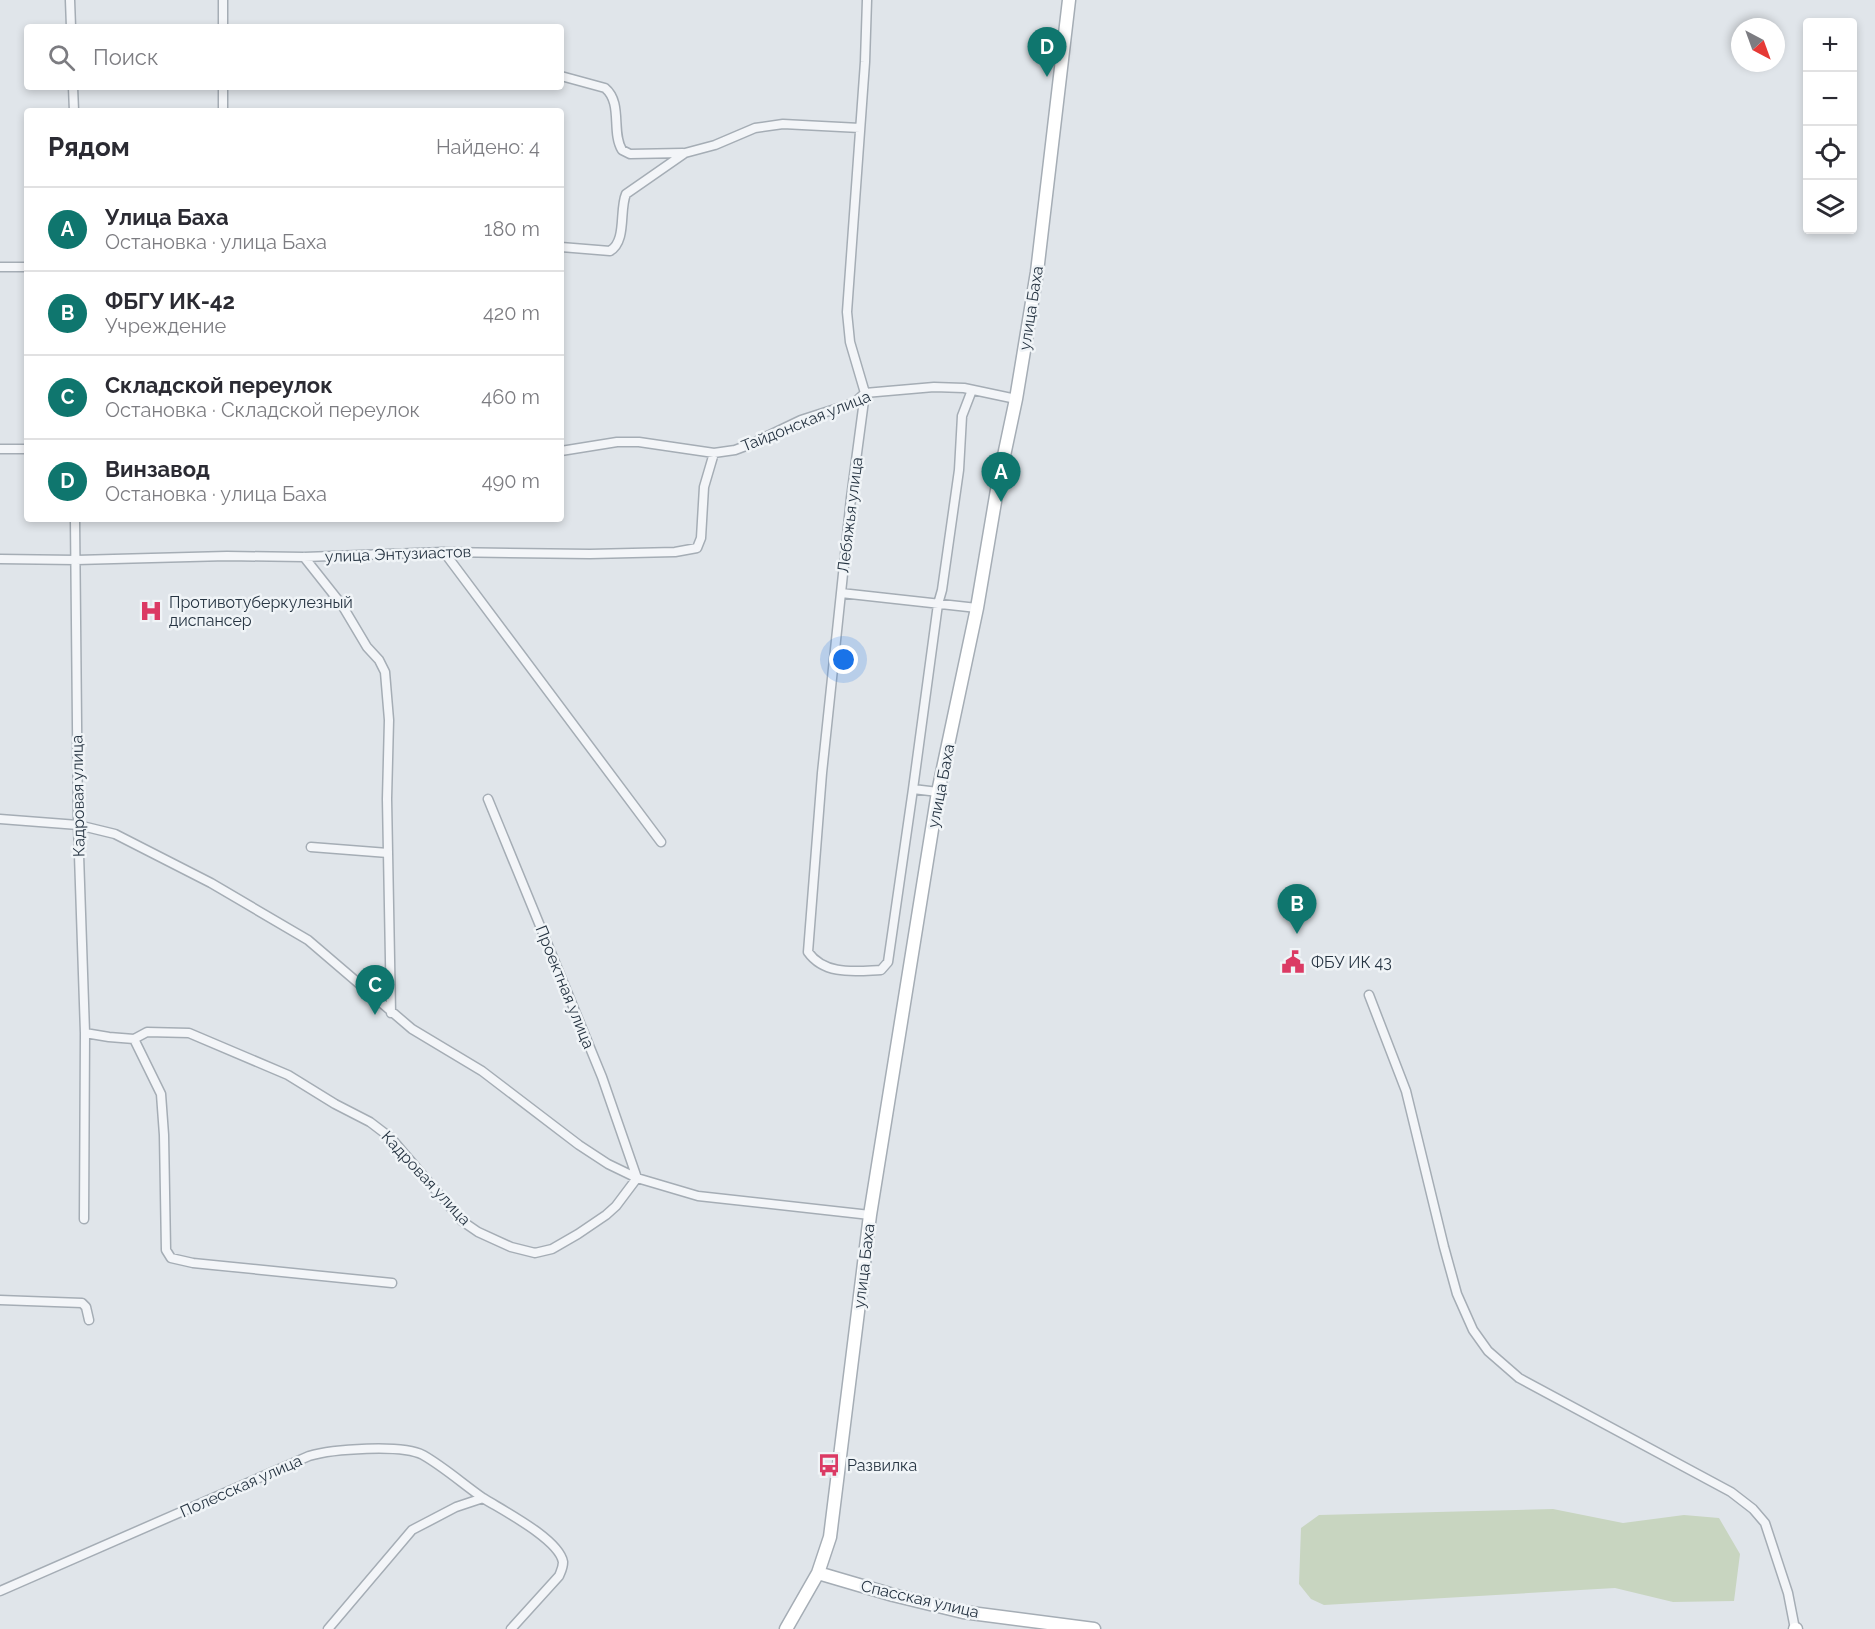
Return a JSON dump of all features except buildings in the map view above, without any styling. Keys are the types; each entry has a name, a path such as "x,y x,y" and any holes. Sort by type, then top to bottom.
{"street":[{"path":"70,0 71,24"},
{"path":"223,0 223,24"},
{"name":"Лебяжья улица","path":"867,0 865,62 847,312 850,342 865,393 822,773 808,952 816,963 837,970 881,970 888,962 913,789"},
{"name":"улица Баха","path":"786,1629 818,1573 830,1537 870,1215 938,792 977,608 1037,272 1069,0"},
{"path":"564,77 604,88 612,96 619,142 622,150 630,154 685,153 716,145 755,128 783,124 860,128"},
{"path":"73,90 74,108"},
{"path":"223,90 223,108"},
{"path":"564,247 610,250 616,247 619,241 622,202 626,194 685,153"},
{"path":"0,267 24,267"},
{"name":"Тайдонская улица","path":"564,451 617,442 639,442 714,453 735,450 801,420 854,403 865,393 934,387 972,390 1016,399"},
{"path":"938,792 913,789 959,470 962,416 972,390"},
{"path":"0,449 24,449"},
{"name":"улица Энтузиастов","path":"0,559 304,557 444,552 590,554 675,552 697,548 701,538 704,488 714,453"},
{"name":"Кадровая улица","path":"75,522 78,825 85,1033 84,1219"},
{"path":"444,552 661,842"},
{"path":"304,557 342,605 385,672 390,720 387,799 391,1014"},
{"path":"841,593 977,608"},
{"name":"Проектная улица","path":"488,798 602,1077 637,1178"},
{"path":"0,819 78,825 115,834 211,883 308,940 391,1014 482,1071 579,1145 608,1164 637,1178 698,1196 870,1215"},
{"path":"311,847 388,853"},
{"path":"1369,994 1406,1091 1457,1294 1473,1330 1488,1351 1519,1378 1731,1492 1753,1509 1765,1523 1788,1593 1795,1629"},
{"name":"Кадровая улица","path":"85,1033 134,1039 147,1032 164,1031 189,1034 288,1075 370,1122 391,1138 462,1221 491,1239 511,1247 535,1253 552,1249 606,1215 616,1206 637,1178"},
{"path":"134,1039 161,1094 166,1250 171,1258 193,1263 392,1283"},
{"path":"0,1300 82,1303 86,1306 88,1320"},
{"name":"Полесская улица","path":"0,1591 309,1456 331,1450 371,1449 418,1453 483,1498 517,1518 548,1541 563,1560 563,1568 559,1576 511,1629"},
{"path":"328,1629 412,1530 456,1506 483,1498"},
{"name":"Спасская улица","path":"818,1573 963,1612 1094,1629"}],"green space":[{"path":"1553,1509 1623,1523 1684,1515 1719,1518 1740,1554 1734,1601 1673,1602 1615,1588 1324,1605 1311,1599 1299,1584 1301,1528 1319,1515"}],"place":[{"name":"Винзавод","path":"1047,77"},
{"name":"Улица Баха","path":"1001,502"},
{"name":"Противотуберкулезный диспансер","path":"151,611"},
{"name":"ФБГУ ИК-42","path":"1297,934"},
{"name":"ФБУ ИК 43","path":"1293,962"},
{"name":"Складской переулок","path":"375,1015"},
{"name":"Развилка","path":"829,1465"}]}
